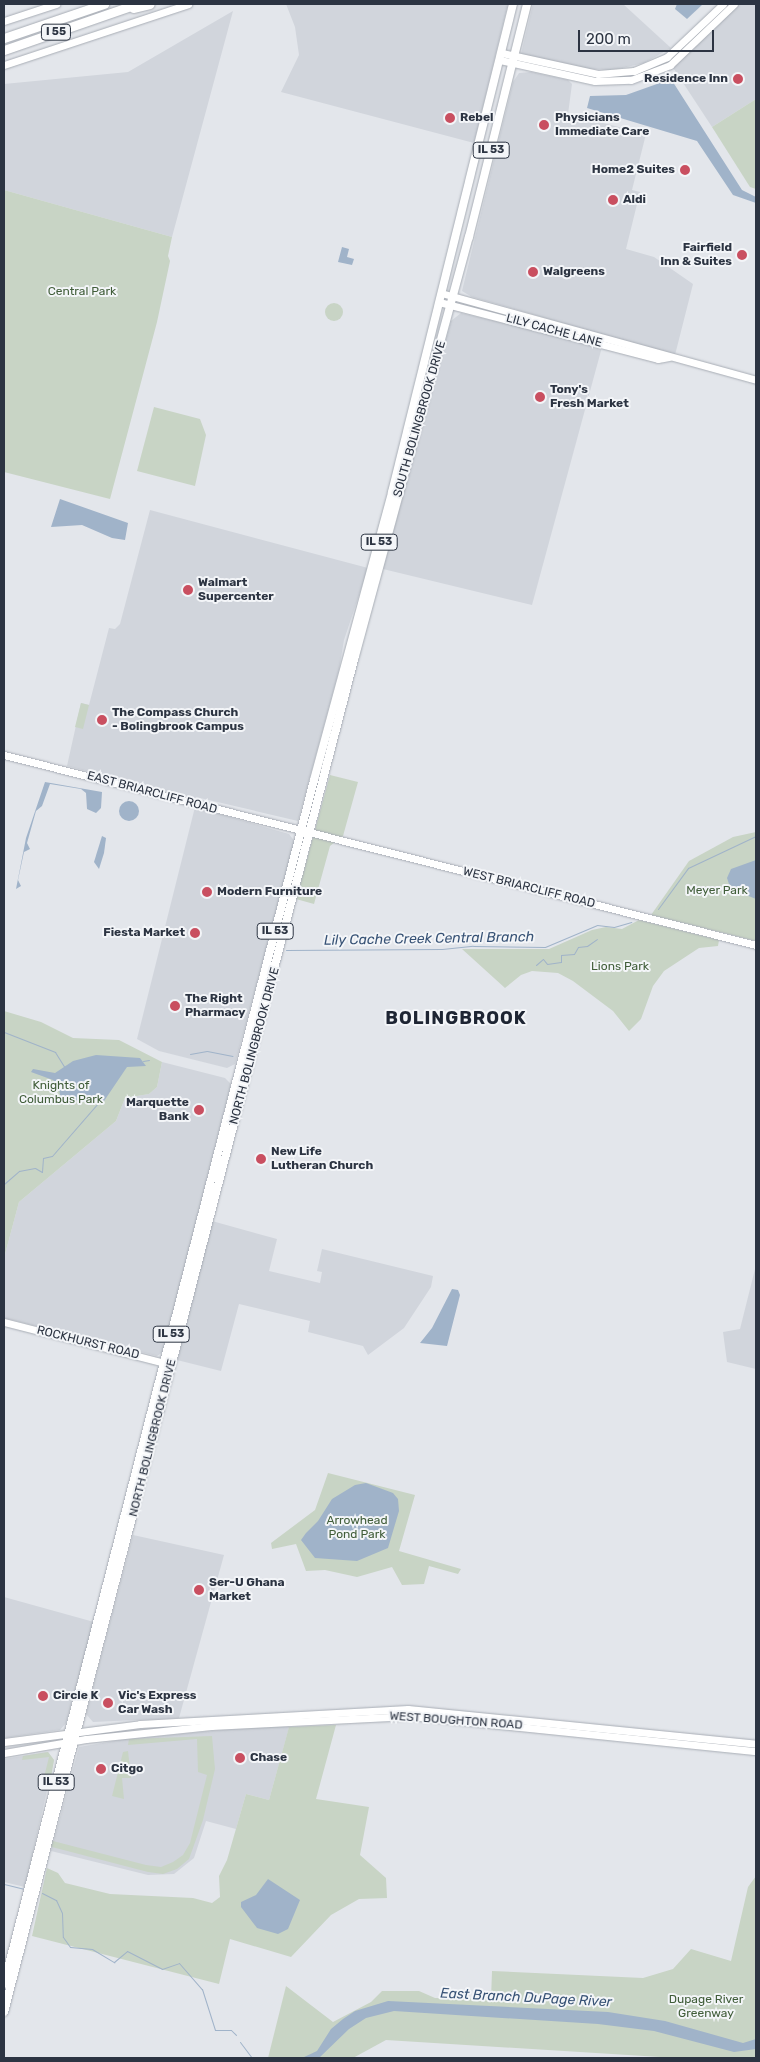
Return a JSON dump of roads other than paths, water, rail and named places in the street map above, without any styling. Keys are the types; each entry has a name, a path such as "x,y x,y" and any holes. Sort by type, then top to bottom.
{"highway":[{"name":"I 55","path":"4,38 104,4"},
{"name":"I 55","path":"4,50 137,4"},
{"path":"108,14 150,4"}],"main road":[{"name":"SOUTH BOLINGBROOK DRIVE","path":"305,833 514,4"},
{"name":"SOUTH BOLINGBROOK DRIVE","path":"305,833 454,296 527,4"},
{"name":"NORTH BOLINGBROOK DRIVE","path":"4,1984 65,1742 168,1363 305,833"},
{"name":"NORTH BOLINGBROOK DRIVE","path":"4,2012 76,1741 168,1363"}],"street":[{"path":"4,21 56,4"},
{"path":"4,65 188,4"},
{"path":"514,59 598,74 634,71 667,57 723,4"},
{"path":"501,56 595,82 631,80 670,65 734,4"},
{"name":"LILY CACHE LANE","path":"441,293 659,351 670,357 756,380"},
{"name":"LILY CACHE LANE","path":"439,302 658,359 670,357"},
{"name":"EAST BRIARCLIFF ROAD","path":"4,755 305,833"},
{"name":"WEST BRIARCLIFF ROAD","path":"305,833 756,945"},
{"name":"ROCKHURST ROAD","path":"4,1322 168,1363"},
{"name":"WEST BOUGHTON ROAD","path":"4,1742 165,1722 408,1709 756,1744"},
{"name":"WEST BOUGHTON ROAD","path":"4,1753 65,1742 211,1726 410,1716 756,1751"}],"water":[{"path":"677,4 703,4 687,19 675,9"},
{"path":"671,79 742,190 756,197 756,203 733,195 697,141 587,108 590,96 626,95"},
{"path":"342,247 349,249 347,257 354,259 352,265 338,262"},
{"path":"60,499 128,523 125,540 112,538 82,525 51,527"},
{"path":"45,782 102,792 101,808 96,813 87,809 86,793 81,789 50,784 42,806 36,811 27,843 30,849 24,852 18,880 21,886 16,889 26,838"},
{"path":"129,801 136,804 139,811 136,818 129,821 122,818 119,811 122,804"},
{"path":"102,836 106,838 99,869 94,862"},
{"path":"756,860 756,899 741,893 729,884 727,878 731,869"},
{"path":"96,1055 140,1058 146,1066 127,1067 102,1104 61,1099 58,1085 53,1080 31,1072 33,1069 55,1073 73,1061"},
{"path":"452,1289 458,1290 460,1295 447,1346 420,1343 432,1328"},
{"path":"366,1483 393,1493 398,1499 399,1511 388,1548 357,1561 315,1558 301,1540 318,1521 332,1499 355,1485"},
{"path":"268,1879 300,1900 288,1929 278,1934 257,1928 241,1907 241,1902 256,1895"},
{"path":"388,2001 608,2012 665,2021 743,2043 756,2039 756,2049 734,2052 654,2031 598,2024 394,2011 366,2018 349,2029 319,2058 302,2058 317,2051 331,2029 355,2011"}],"waterway":[{"path":"658,909 688,868 756,836"},
{"name":"Lily Cache Creek Central Branch","path":"286,950 442,949 473,946 545,947 597,925 614,927 631,922"},
{"path":"536,965 543,959 547,964 561,962 561,955 574,954 578,947 587,946 597,939"},
{"path":"4,1032 55,1052 65,1068"},
{"path":"190,1054 207,1051 233,1056"},
{"name":"Lily Cache Creek Central Branch","path":"143,1061 149,1060"},
{"name":"Lily Cache Creek Central Branch","path":"4,1184 19,1171 35,1168 42,1172 43,1158 52,1156 99,1102"},
{"path":"4,1884 24,1889"},
{"path":"42,1893 56,1900 62,1913 63,1937 70,1947 92,1949 114,1962 127,1951 162,1969 179,1963 202,1989 215,2030 231,2030 236,2035"},
{"path":"240,2042 252,2058"}],"place":[{"name":"Residence Inn","path":"738,79"},
{"name":"Rebel","path":"450,118"},
{"name":"Physicians Immediate Care","path":"544,125"},
{"name":"Home2 Suites","path":"685,170"},
{"name":"Aldi","path":"613,200"},
{"name":"Fairfield Inn & Suites","path":"742,255"},
{"name":"Walgreens","path":"533,272"},
{"name":"Tony's Fresh Market","path":"540,397"},
{"name":"Walmart Supercenter","path":"188,590"},
{"name":"The Compass Church - Bolingbrook Campus","path":"102,720"},
{"name":"Modern Furniture","path":"207,892"},
{"name":"Fiesta Market","path":"195,933"},
{"name":"The Right Pharmacy","path":"175,1006"},
{"name":"Marquette Bank","path":"199,1110"},
{"name":"New Life Lutheran Church","path":"261,1159"},
{"name":"Ser-U Ghana Market","path":"199,1590"},
{"name":"Circle K","path":"43,1696"},
{"name":"Vic's Express Car Wash","path":"108,1703"},
{"name":"Chase","path":"240,1758"},
{"name":"Citgo","path":"101,1769"}],"district":[{"name":"BOLINGBROOK","path":"456,1018"}],"park label":[{"name":"Central Park","path":"82,292"},
{"name":"Meyer Park","path":"717,891"},
{"name":"Lions Park","path":"620,967"},
{"name":"Knights of Columbus Park","path":"61,1093"},
{"name":"Arrowhead Pond Park","path":"357,1528"},
{"name":"Dupage River Greenway","path":"706,2007"}],"water label":[{"name":"East Branch DuPage River","path":"526,1998"}]}
